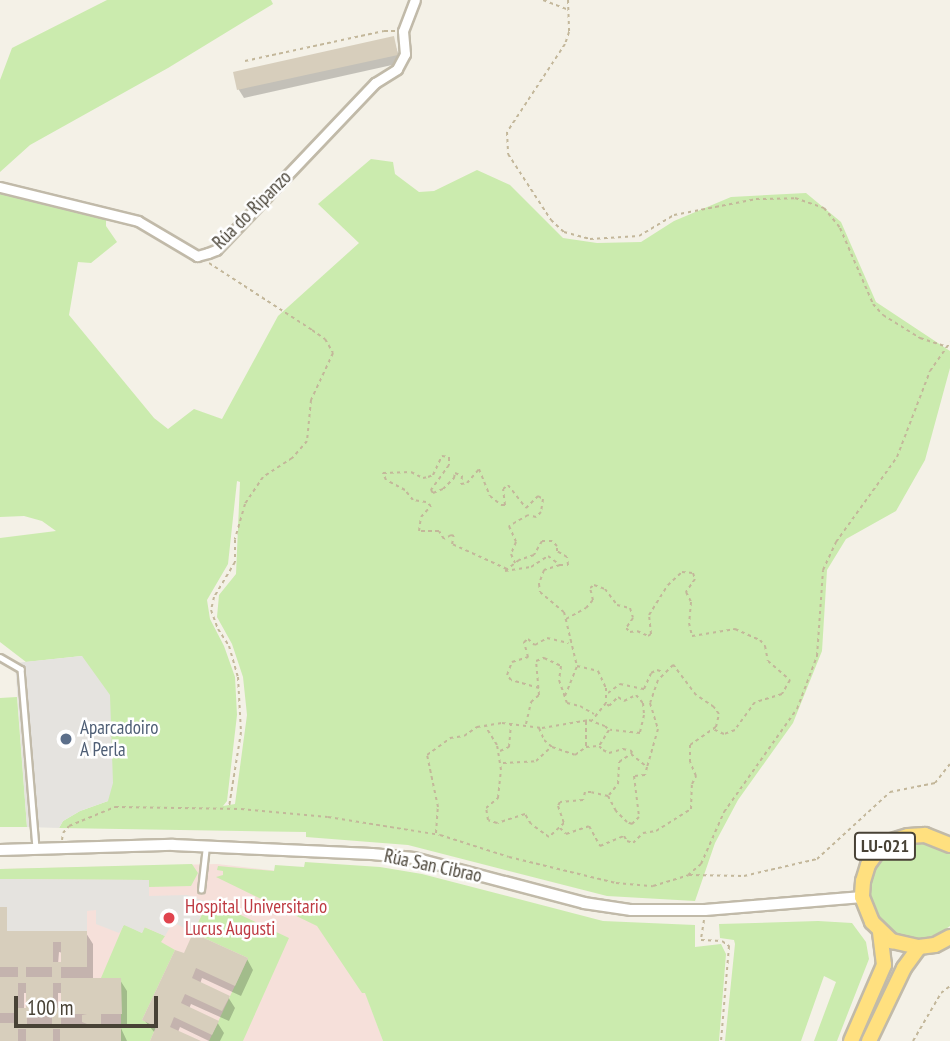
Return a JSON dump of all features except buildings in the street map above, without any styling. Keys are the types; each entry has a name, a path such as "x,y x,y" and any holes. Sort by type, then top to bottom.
{"highway":[{"name":"LU-021","path":"862,897 863,881 869,865 878,851 892,841 908,835 947,840"},
{"path":"862,897 866,911 880,932 892,941 919,947 935,945 950,937"},
{"path":"851,1041 884,965 880,932"},
{"path":"869,1041 904,968 919,947"}],"street":[{"name":"Rúa do Ripanzo","path":"0,187 138,221 197,256 216,250 375,83 397,69 405,54 403,31 415,0"},
{"name":"Rúa San Cibrao","path":"0,850 206,845 326,849 414,858 584,903 631,910 705,911 862,897"}],"lane":[{"path":"0,657 21,669 36,849"},
{"path":"201,890 206,845"}],"path":[{"path":"542,0 568,9"},
{"path":"568,0 569,32 565,44 515,115 507,132 508,154 551,220 564,232 590,240 639,236 674,215 756,199 795,198 824,208 840,228 873,304 883,315 920,338 945,346"},
{"path":"245,61 384,31 403,31"},
{"path":"197,256 325,339 332,353 311,400 307,441 292,458 263,477 245,504 235,540 235,562 214,597 211,610 218,629 229,646 238,677 241,732 229,808"},
{"path":"688,875 701,864 724,812 797,709 817,656 823,570 836,542 897,457 912,411 945,346 950,342"},
{"path":"515,563 511,554 516,542 509,526 528,515 536,517 541,512 543,499 538,496 526,508 508,485 503,489 505,505 500,505 490,496 479,469 471,482 461,484 462,477 455,473 454,478 443,489 433,493 431,490 449,465 449,457 442,456 433,475 428,477 423,478 411,472 383,473 386,480 405,490 413,500 426,502 431,506 421,517 419,531 439,531 444,539 451,535 454,537 452,544 507,569 505,571 531,567 548,556 561,565"},
{"path":"507,569 534,555 542,541 552,541 557,545 557,551 567,557 568,565 544,570 538,584 540,592 564,612 570,629 569,644 577,666 574,680 565,697"},
{"path":"566,619 579,615 593,600 590,588 594,584 605,589 617,605 630,608 633,618 626,628 630,632 637,631 648,636 651,634 649,615 668,586 682,572 693,573 695,579 686,592 691,602 689,623 692,636 735,629 760,640 765,646 768,661 790,680 782,694 755,702 736,730 724,734 713,729"},
{"path":"539,688 511,680 507,675 513,662 528,657 524,642 528,639 535,645 547,638 569,644"},
{"path":"526,724 531,702 539,695 534,668 536,662 544,658 561,666 559,680 567,703 587,709 595,715"},
{"path":"485,726 499,752 501,763 498,798 486,808 488,820 497,823 525,814 531,824 549,837 564,823 558,806 560,802 583,800 585,792 604,793 616,811 632,824 639,817 634,776 645,775 658,729 650,703 664,672 673,665 679,668 696,695 714,707 719,714 713,729 690,744 690,762 696,776 692,784 691,809 686,815 677,817 656,831 643,833 633,843 626,841 624,836 617,836 600,846 589,826 566,834 559,828"},
{"path":"577,666 598,671 607,694 606,704 592,721"},
{"path":"607,694 620,684 644,689 651,673 657,670 664,672"},
{"path":"436,834 438,807 427,755 450,738 485,726 511,723 539,728 586,720 609,730 640,733 643,727 643,703 636,695 624,701 618,697 609,706 606,704"},
{"path":"586,720 586,747"},
{"path":"499,752 509,747 511,723"},
{"path":"539,728 544,740 552,747 575,755 586,747 599,746 609,753 623,749 632,751 647,767"},
{"path":"599,746 609,730"},
{"path":"501,763 536,761 552,747"},
{"path":"608,796 618,784 619,762 632,754"},
{"path":"62,848 63,833 69,826 115,807 172,810 229,808 328,817 436,834 509,857 616,883 653,886 688,875 744,876 817,859 890,792 935,783 950,764"},
{"path":"705,911 701,940 722,941 729,946 721,1041"},
{"path":"914,1041 941,993 950,986"}],"shaded area":[{"name":"Aparcadoiro A Perla","path":"82,656 110,695 113,783 108,801 80,811 63,821 59,828 27,827 15,663"},
{"name":"Hospital Universitario Lucus Augusti","path":"217,864 323,876 383,1041 0,1041 0,869"},
{"path":"0,879 149,880 149,896 187,895 207,902 193,933 173,922 165,936 145,927 142,933 124,925 119,933 96,924 96,910 87,911 87,931 7,931 7,908 0,907"}],"green space":[{"path":"107,0 271,0 273,4 168,68 30,145 0,172 0,80 12,48"},
{"path":"371,159 393,162 395,174 419,192 434,191 477,170 510,185 563,238 597,243 641,242 674,221 731,197 806,193 841,222 876,302 950,351 950,368 925,460 896,511 846,539 827,570 822,651 793,723 738,800 715,843 695,901 607,896 408,845 306,837 306,832 59,828 63,821 80,811 108,801 82,656 26,662 0,642 0,538 56,531 42,521 24,516 0,517 0,190 106,215 106,226 117,242 91,263 78,262 69,315 154,418 168,429 194,409 222,419 278,316 359,243 318,204","holes":["237,481 240,482 236,574 219,595 217,617 232,644 243,677 247,715 235,804 223,806 227,801 237,715 235,677 224,646 210,619 207,600 228,564"]},
{"path":"17,697 27,827 0,827 0,698"},
{"path":"916,842 934,844 950,854 950,926 939,934 920,939 902,936 885,926 874,911 869,892 872,874 882,857 897,846"},
{"path":"305,862 380,867 422,874 603,921 695,925 695,947 721,944 726,954 719,1041 383,1041 365,993 362,993 317,926 216,877 223,875 223,871 217,870 218,866 274,871 275,865 304,867"},
{"path":"192,864 198,873 191,886 149,887 148,880 0,879 0,869"},
{"path":"209,900 289,938 243,1041 209,1041 248,958 193,933"},
{"path":"818,921 852,923 866,942 869,959 837,1041 814,1041 836,982 824,976 801,1041 725,1041 735,944 734,940 720,938 719,924"},
{"path":"124,924 142,933 144,927 165,936 161,942 175,950 142,1020 156,1027 150,1041 121,1041 121,978 101,978"}],"place":[{"name":"Aparcadoiro A Perla","path":"66,739"},
{"name":"Hospital Universitario Lucus Augusti","path":"169,918"}]}
